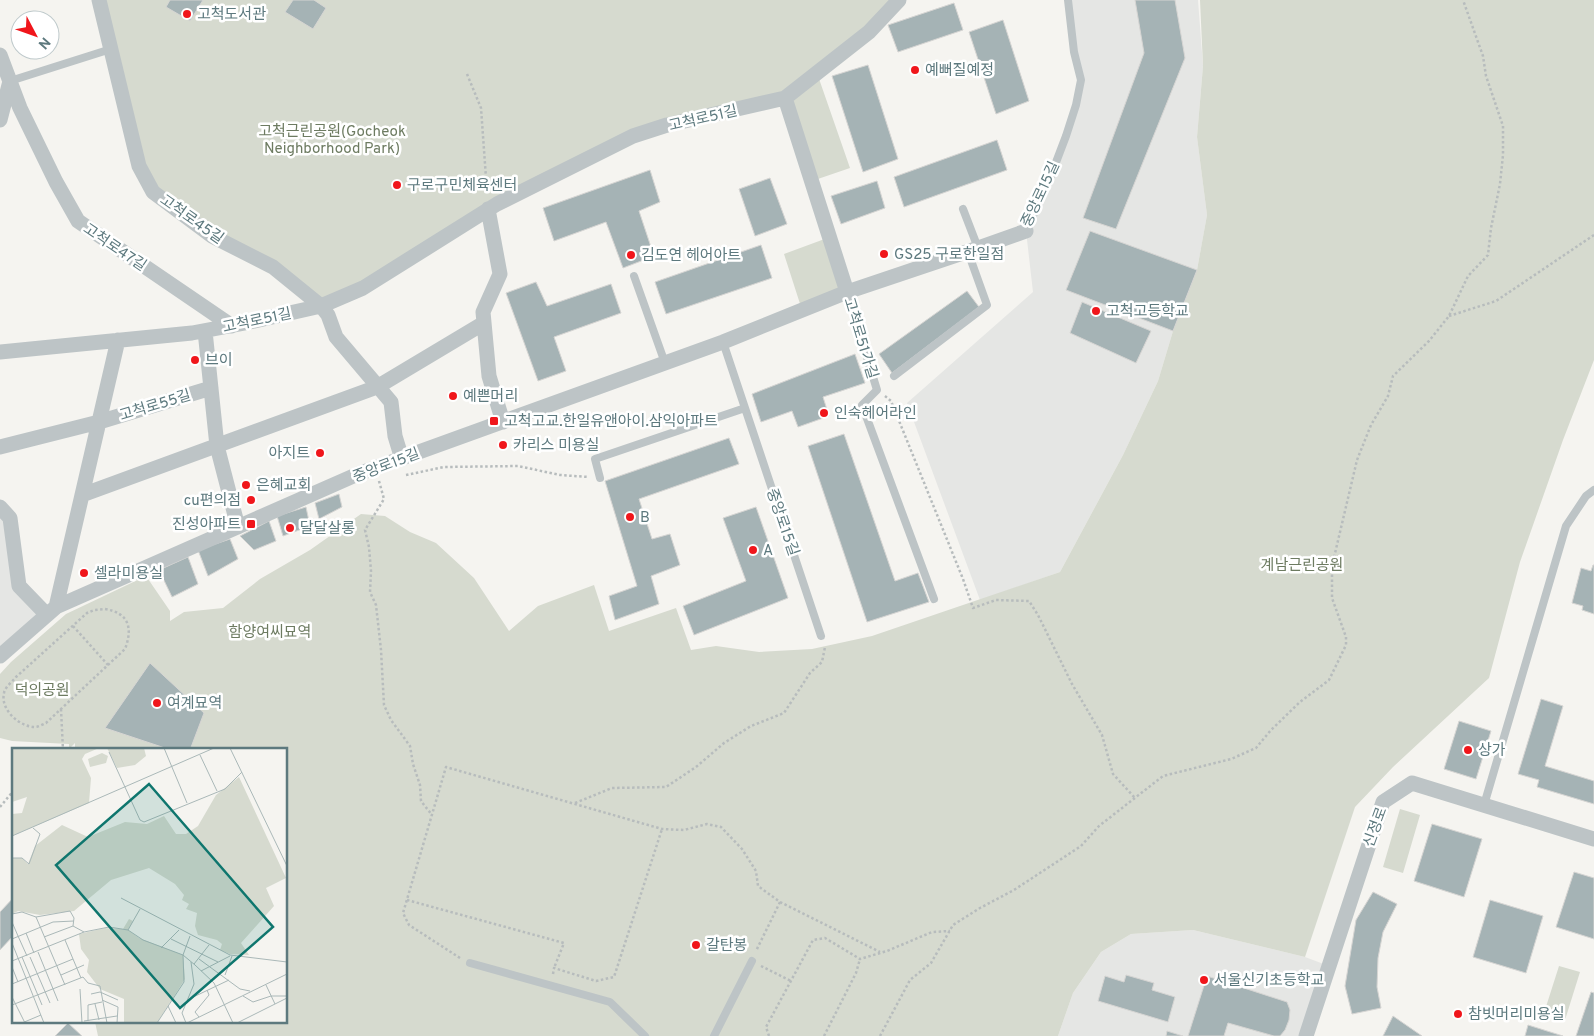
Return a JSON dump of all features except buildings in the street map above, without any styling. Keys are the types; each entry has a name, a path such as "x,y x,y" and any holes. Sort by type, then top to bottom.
{"street":[{"name":"고척로45길","path":"99,0 139,166 153,192 212,236 273,266 321,306 328,315 336,337 391,402 395,436 402,458"},
{"name":"고척로51길","path":"0,352 205,331 321,306 363,288 488,209 633,136 668,125 785,98 869,32 898,0"},
{"name":"고척로47길","path":"0,55 20,108 56,182 78,221 232,326"},
{"path":"0,120 10,81"},
{"name":"고척로51가길","path":"785,98 847,292"},
{"path":"488,209 500,274 482,312 489,376 504,422"},
{"name":"중앙로15길","path":"0,656 51,611 238,527 377,475 402,458 723,342 847,292 973,250 1026,230"},
{"path":"0,507 10,518 19,586 51,611 82,495 377,387 484,323"},
{"path":"205,331 217,446 238,527"},
{"name":"고척로55길","path":"82,495 118,340"},
{"name":"고척로55길","path":"0,447 99,422 211,388"},
{"name":"신정로","path":"1306,1036 1383,802 1412,783 1594,839"}],"lane":[{"name":"중앙로15길","path":"1026,230 1050,178 1076,105 1081,80 1074,52 1068,0"},
{"path":"10,81 111,49"},
{"path":"894,376 987,305 963,209"},
{"path":"634,276 665,363"},
{"name":"고척로51가길","path":"847,292 877,390 862,405 934,599"},
{"name":"중앙로15길","path":"723,342 821,636"},
{"path":"600,478 595,459 745,408"},
{"path":"1484,805 1566,526 1586,496 1594,490"},
{"path":"714,1036 752,961"},
{"path":"470,963 610,1002 644,1036"}],"path":[{"path":"880,1036 910,980 931,962 953,926 1014,890 1081,846 1099,826 1162,776 1231,759 1256,748 1271,730 1300,702 1329,680 1346,646 1346,637 1332,598 1332,566 1356,460 1371,425 1388,396 1393,376 1429,341 1449,316 1468,276 1488,255 1491,228 1500,184 1503,126 1486,76 1483,56 1463,0"},
{"path":"466,74 481,108 488,209"},
{"path":"1449,316 1496,301 1594,235"},
{"path":"877,390 891,401 973,608 996,600 1029,601 1038,615 1072,684 1102,735 1113,774 1135,798"},
{"path":"402,475 444,467 518,466 560,475 600,478"},
{"path":"377,475 387,479"},
{"path":"377,475 384,499 365,530 371,571 370,592 376,605 381,650 384,705 391,720 410,746 413,764 420,785 421,801 432,815"},
{"path":"94,610 113,610 124,618 130,632 125,649 46,723 38,727 19,723 5,706 3,694 16,677 73,626 94,610"},
{"path":"73,626 108,664"},
{"path":"573,804 612,788 666,787 696,767 724,743 751,726 784,713 810,673 822,662 825,646 821,636"},
{"path":"61,709 63,748"},
{"path":"470,963 450,953 410,925 403,913 446,768 662,829 684,830 707,824 721,827 742,850 756,872 758,886 780,902 881,953"},
{"path":"0,807 12,792"},
{"path":"554,968 596,981 614,977 662,829"},
{"path":"407,900 564,943 554,968 551,986"},
{"path":"780,902 752,961 791,981"},
{"path":"769,1036 766,1027 813,940 825,938 860,959 881,953 932,932 950,931"},
{"path":"824,1036 856,973 860,959"}],"shaded area":[{"name":"고척고등학교","path":"1068,0 1198,0 1203,66 1197,137 1207,215 1197,270 1173,331 1158,381 1123,455 1060,572 980,600 907,403 1033,292 1026,231 1050,178 1081,80"},
{"path":"0,507 19,586 47,615 0,656"},
{"name":"서울신기초등학교","path":"1193,930 1305,957 1329,966 1306,1036 1058,1036 1073,993 1101,952 1131,934"}],"green space":[{"name":"고척근린공원(Gocheok Neighborhood Park)","path":"99,0 899,0 817,73 850,168 812,181 785,98 633,136 321,306 153,192"},
{"name":"계남근린공원","path":"1200,0 1594,0 1594,360 1563,440 1520,562 1489,678 1393,767 1355,807 1305,957 1193,930 1131,934 1101,952 1073,993 1058,1036 98,1036 95,1024 288,1024 288,748 75,748 75,743 69,748 69,744 12,741 0,738 0,674 11,662 66,614 146,576 170,611 170,621 184,612 223,608 260,579 310,550 361,514 385,516 410,532 436,543 474,578 509,631 538,606 594,585 609,631 676,608 691,650 716,646 759,652 812,649 872,636 1060,572 1123,455 1158,381 1173,331 1197,270 1207,215 1197,137 1203,66"},
{"path":"830,237 847,292 802,310 784,254"},
{"path":"1400,809 1420,815 1403,873 1383,867"},
{"path":"1559,966 1580,972 1565,1020 1544,1013"}],"place":[{"name":"고척도서관","path":"187,14"},
{"name":"예뻐질예정","path":"915,70"},
{"name":"구로구민체육센터","path":"397,185"},
{"name":"GS25 구로한일점","path":"884,254"},
{"name":"김도연 헤어아트","path":"631,255"},
{"name":"고척고등학교","path":"1096,311"},
{"name":"브이","path":"195,360"},
{"name":"예쁜머리","path":"453,396"},
{"name":"인숙헤어라인","path":"824,413"},
{"name":"고척고교.한일유앤아이.삼익아파트","path":"494,421"},
{"name":"카리스 미용실","path":"503,445"},
{"name":"아지트","path":"320,453"},
{"name":"은혜교회","path":"246,485"},
{"name":"cu편의점","path":"251,500"},
{"name":"B","path":"630,517"},
{"name":"진성아파트","path":"251,524"},
{"name":"달달살롱","path":"290,528"},
{"name":"A","path":"753,550"},
{"name":"셀라미용실","path":"84,573"},
{"name":"여계묘역","path":"157,703"},
{"name":"상가","path":"1468,750"},
{"name":"갈탄봉","path":"696,945"},
{"name":"서울신기초등학교","path":"1204,980"},
{"name":"참빗머리미용실","path":"1458,1014"}],"park label":[{"name":"함양여씨묘역","path":"270,632"},
{"name":"덕의공원","path":"42,690"}]}
